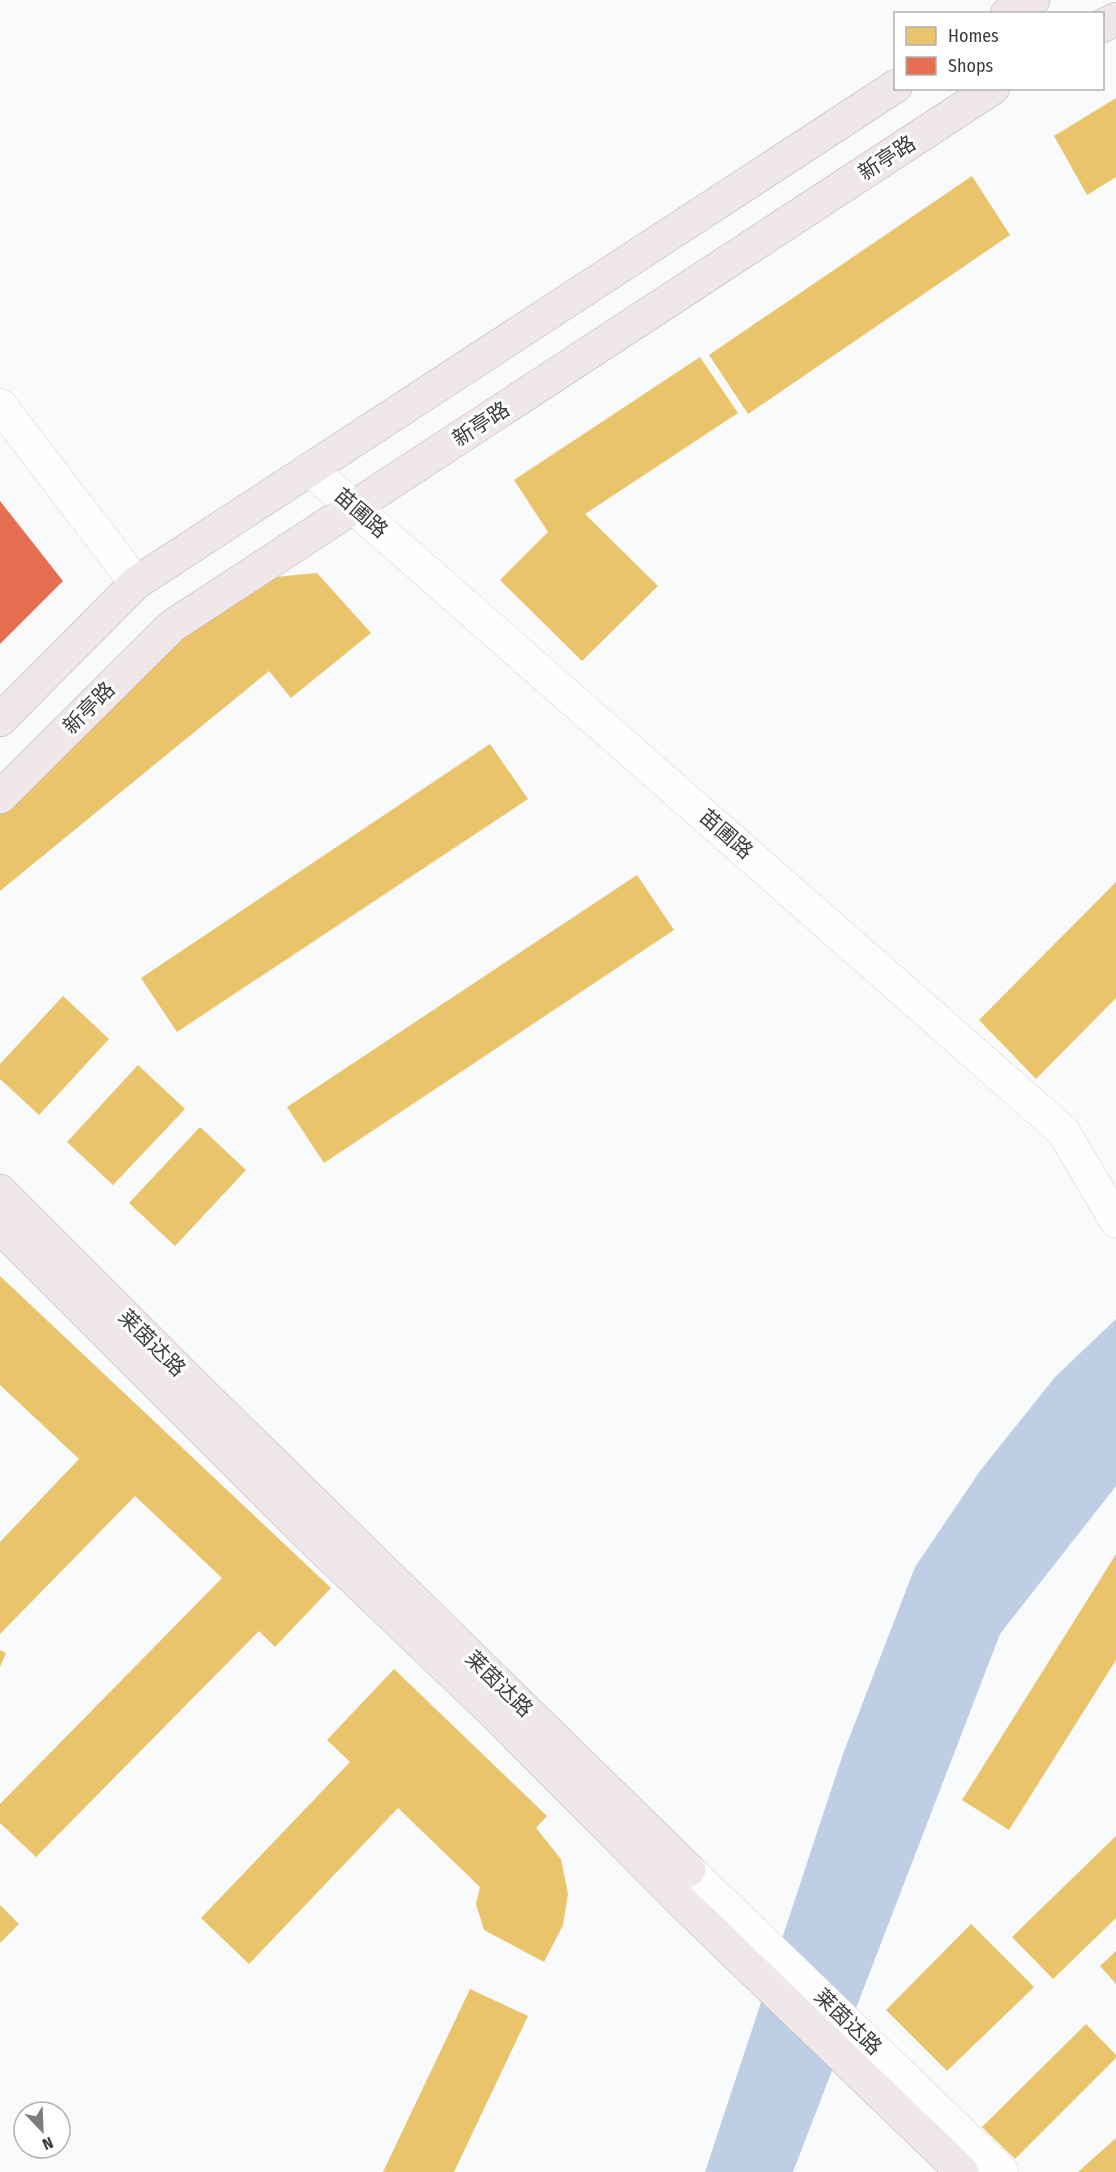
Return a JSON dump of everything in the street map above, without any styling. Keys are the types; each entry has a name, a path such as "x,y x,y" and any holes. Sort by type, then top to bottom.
{"main road":[{"path":"1011,12 1032,0"},
{"path":"0,720 136,582 894,87"},
{"name":"新亭路","path":"0,797 172,626 990,90"},
{"name":"莱茵达路","path":"0,1191 689,1870"},
{"path":"0,1227 309,1536 497,1716 686,1906 813,2008 962,2172"}],"street":[{"path":"0,405 136,582"},
{"name":"苗圃路","path":"310,469 1062,1131 1116,1221"},
{"name":"莱茵达路","path":"689,1870 813,2008 1002,2172"}],"water":[{"path":"1116,1319 1116,1486 1000,1634 793,2172 705,2172 843,1754 915,1567 980,1471 1055,1377"}],"building: Homes":[{"path":"1116,98 1116,177 1087,195 1054,136"},
{"path":"972,176 1010,235 748,414 709,355"},
{"path":"700,357 738,413 585,514 658,586 582,661 500,580 548,532 514,480"},
{"path":"317,573 371,633 291,698 269,671 0,891 0,786 253,579"},
{"path":"490,744 528,799 177,1032 141,978"},
{"path":"637,875 674,930 324,1163 287,1107"},
{"path":"1116,882 1116,998 1036,1079 979,1020"},
{"path":"63,996 109,1039 39,1115 0,1079 0,1064"},
{"path":"138,1065 185,1109 113,1185 67,1142"},
{"path":"200,1127 246,1170 175,1246 129,1203"},
{"path":"0,1276 331,1588 275,1647 259,1631 36,1857 0,1823 0,1804 222,1578 135,1496 0,1634 0,1542 79,1459 0,1385"},
{"path":"1116,1554 1116,1660 1009,1830 962,1800"},
{"path":"0,1650 6,1653 0,1667"},
{"path":"394,1669 547,1816 536,1828 561,1859 568,1894 563,1925 544,1962 484,1930 476,1904 480,1887 398,1808 249,1964 201,1918 350,1762 327,1740"},
{"path":"1116,1836 1116,1918 1053,1979 1012,1937"},
{"path":"0,1905 19,1924 0,1943"},
{"path":"971,1924 1034,1987 947,2071 886,2010"},
{"path":"1116,1951 1116,1984 1100,1966"},
{"path":"470,1989 528,2016 454,2172 383,2172"},
{"path":"1086,2024 1116,2055 1116,2058 1015,2159 982,2127"},
{"path":"1116,2138 1116,2172 1078,2172"}],"building: Shops":[{"path":"0,501 63,581 0,644"}]}
